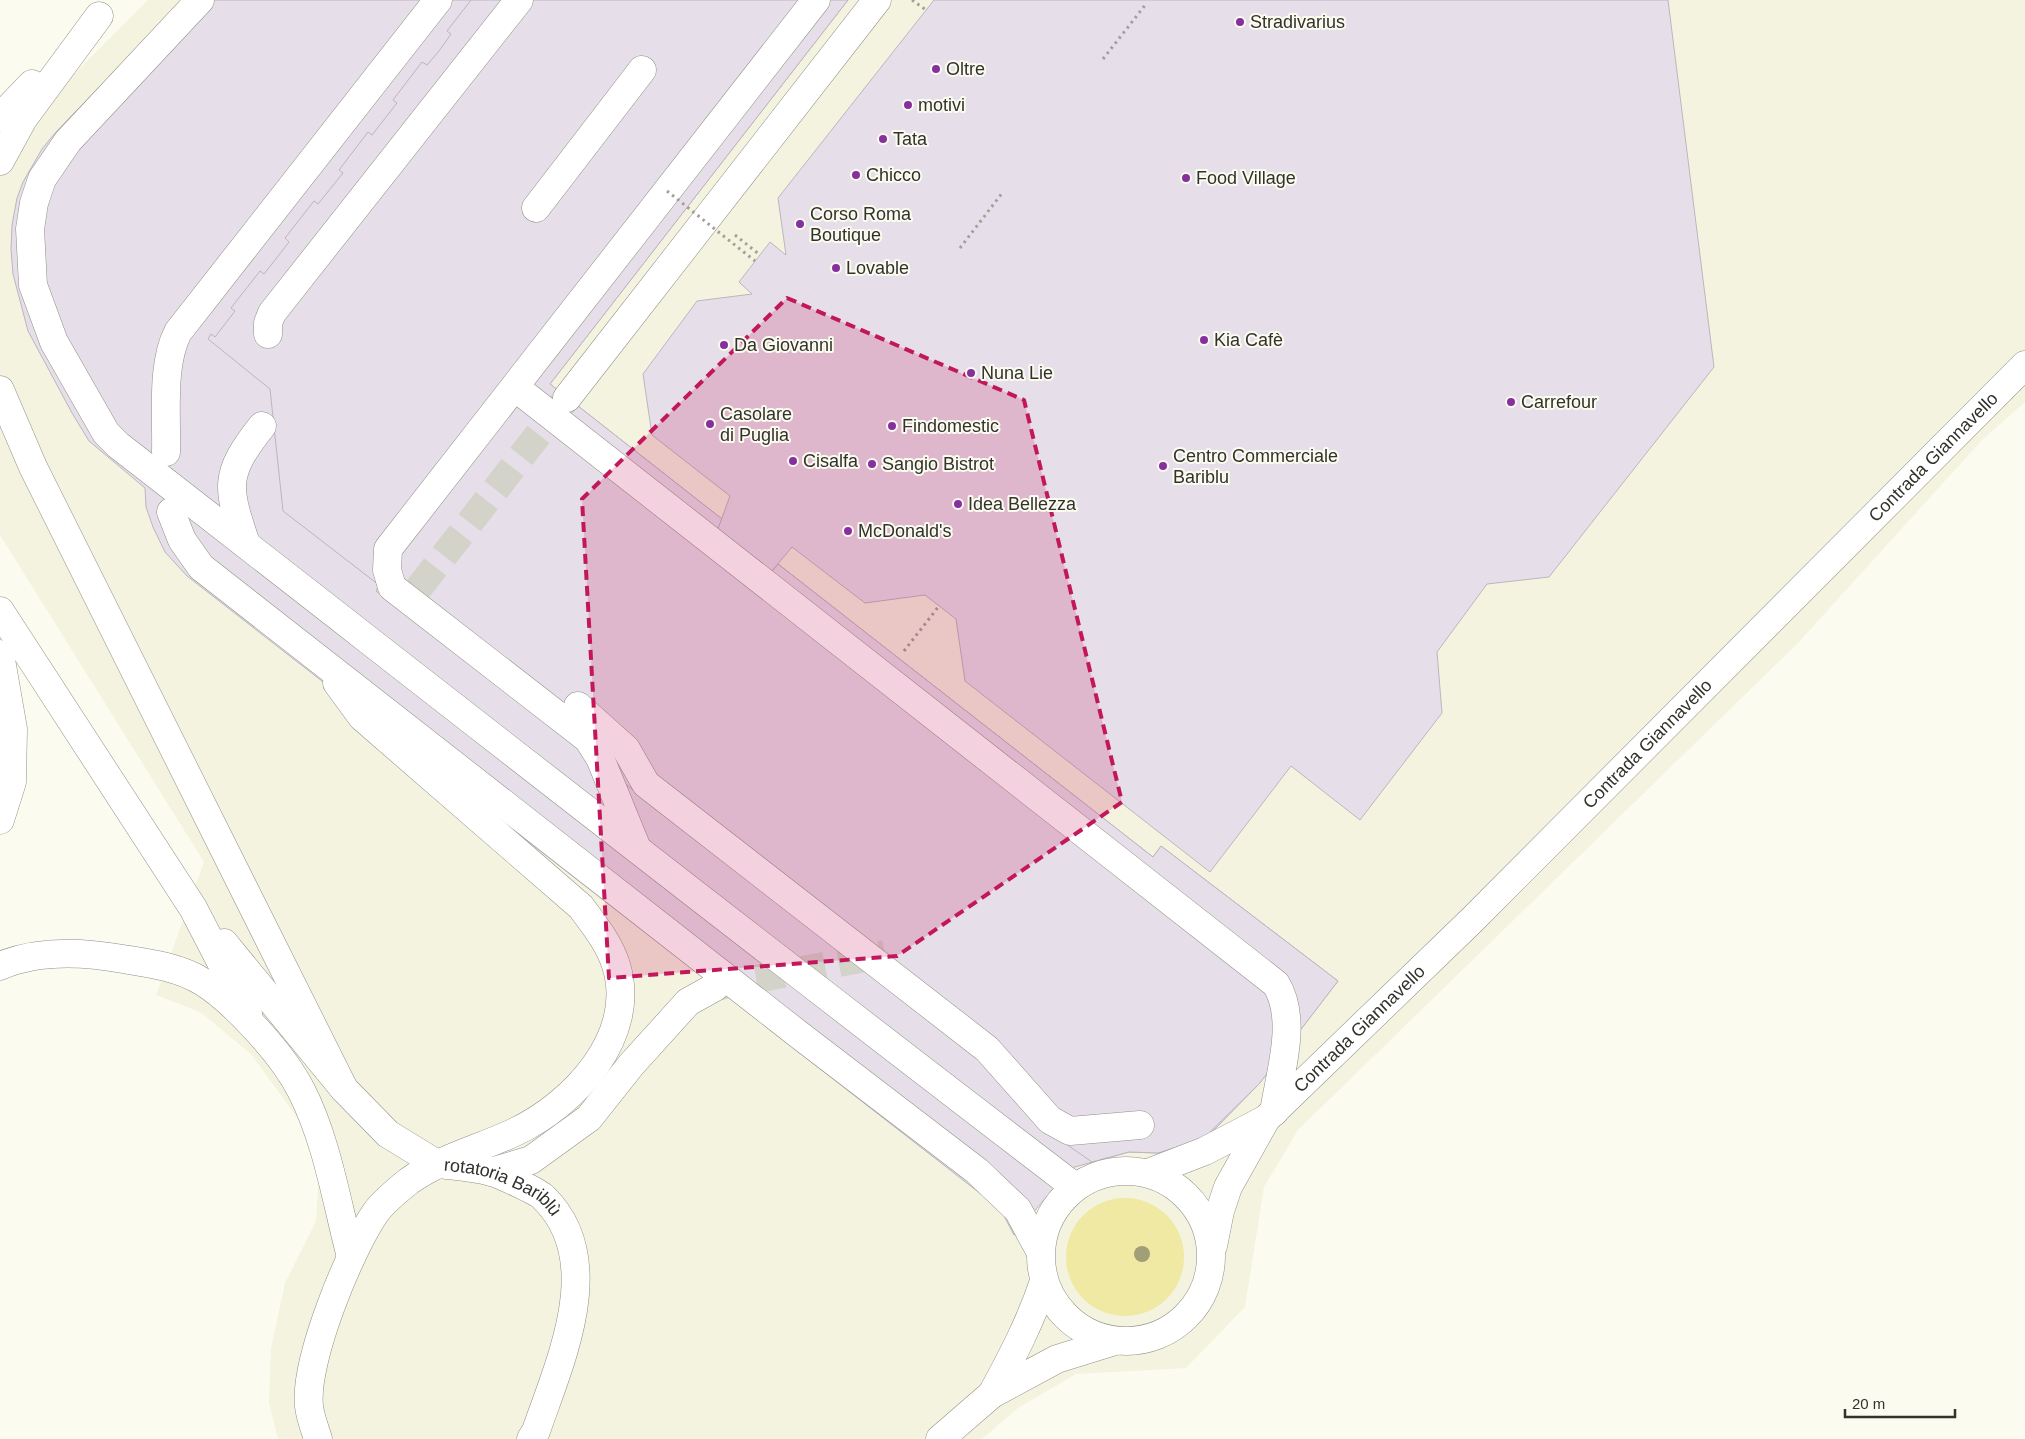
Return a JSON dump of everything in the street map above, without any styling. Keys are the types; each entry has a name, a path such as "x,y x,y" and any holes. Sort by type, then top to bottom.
{"street":[{"path":"200,0 68,141 42,179 34,203 30,229 33,285 54,342 106,433 770,954 1075,1187"},
{"path":"166,452 168,394 173,342 184,323 438,0"},
{"path":"268,334 268,323 272,313 519,0"},
{"path":"636,848 600,758 588,739 392,587 387,570 388,549 516,388 816,0"},
{"path":"567,398 877,0"},
{"path":"0,117 107,8"},
{"path":"0,161 23,120 107,8"},
{"path":"536,208 642,70"},
{"name":"Contrada Giannavello","path":"1270,1115 1472,920 2025,365"},
{"path":"516,388 1276,984 1283,995 1288,1023 1270,1115 1228,1187 1220,1211 1208,1281 1198,1303 1182,1321 1162,1334 1147,1338 1115,1341 1057,1359 992,1394 940,1439"},
{"path":"0,390 33,467 344,1089"},
{"path":"246,544 233,504 232,474 245,447 262,426"},
{"path":"171,512 182,540 201,567 316,655 798,1034 977,1171 1018,1210 1040,1252 1044,1281 1059,1310 1084,1330 1115,1341"},
{"path":"0,611 193,908 253,1024 301,1090 321,1141 352,1257"},
{"path":"0,654 13,729 12,782 0,820"},
{"path":"193,908 344,1089 388,1134 437,1164 516,1132 572,1093 610,1043 618,1017 620,992 616,966 606,940 581,907 362,718 316,655"},
{"path":"578,706 626,749 646,784 987,1049 1050,1120 1070,1130 1140,1125"},
{"path":"0,966 17,959 88,953 158,964 202,982 253,1024"},
{"path":"491,1172 530,1160 589,1118 631,1065 688,1002 715,987"},
{"path":"1040,1252 1050,1215 1075,1187 1110,1172 1148,1173 1205,1151 1270,1115"},
{"name":"rotatoria Bariblù","path":"318,1439 309,1406 314,1357 352,1257 377,1211 408,1182 437,1164 491,1172 542,1197 566,1229 577,1269 572,1321 535,1436"},
{"path":"1148,1173 1181,1191 1204,1221 1212,1257"},
{"path":"992,1394 1020,1343 1044,1281"}],"path":[{"path":"912,0 926,10"},
{"path":"1102,59 1146,4"},
{"path":"667,191 755,261"},
{"path":"960,248 1003,192"},
{"path":"884,676 939,606"}],"highlighted area":[{"path":"787,298 1024,400 1122,802 897,956 609,978 582,499"}],"shaded area":[{"path":"148,0 2025,0 2025,402 1982,440 1798,643 1298,1130 1264,1187 1245,1307 1186,1368 1076,1374 1018,1408 982,1439 278,1439 269,1403 271,1348 285,1283 316,1221 319,1172 299,1120 251,1054 200,1012 156,995 204,862 0,535 0,148"},
{"path":"1125,1198 1148,1202 1167,1215 1180,1234 1184,1257 1180,1280 1167,1299 1148,1312 1125,1316 1102,1312 1083,1299 1070,1280 1066,1257 1070,1234 1083,1215 1102,1202"}],"building":[{"path":"183,0 848,0 550,384 722,519 715,537 766,578 778,564 1153,857 1161,846 1338,981 1259,1084 1216,1128 1203,1139 1187,1146 1158,1153 1129,1152 1071,1168 1014,1235 1004,1216 986,1198 187,576 165,552 146,507 145,488 89,441 28,331 13,274 11,249 12,225 17,198 23,182 42,149 55,133"},
{"path":"471,0 848,0 550,384 722,519 715,537 766,578 778,564 1153,857 1161,846 1338,981 1259,1084 1203,1139 1158,1153 1129,1152 1092,1162 1040,1126 991,1067 376,591 379,585 283,511 270,389 208,339 211,334 215,337 235,311 231,308 260,271 264,274 289,242 285,238 314,201 318,204 343,173 339,170 368,132 372,135 397,103 393,100 422,62 427,65 439,51 451,34 447,31"},
{"name":"Centro Commerciale Bariblu","path":"934,0 1668,0 1714,367 1549,577 1487,584 1437,652 1442,713 1360,820 1291,766 1210,872 965,681 956,619 925,595 865,603 792,547 766,578 715,537 730,496 652,435 643,374 697,301 752,294 739,282 770,242 786,255 778,198"}],"tunnel":[{"path":"418,589 566,399"},
{"path":"715,987 885,954"}],"place":[{"name":"Stradivarius","path":"1240,22"},
{"name":"Oltre","path":"936,69"},
{"name":"motivi","path":"908,105"},
{"name":"Tata","path":"883,139"},
{"name":"Chicco","path":"856,175"},
{"name":"Food Village","path":"1186,178"},
{"name":"Corso Roma Boutique","path":"800,224"},
{"name":"Lovable","path":"836,268"},
{"name":"Kia Cafè","path":"1204,340"},
{"name":"Da Giovanni","path":"724,345"},
{"name":"Nuna Lie","path":"971,373"},
{"name":"Carrefour","path":"1511,402"},
{"name":"Casolare di Puglia","path":"710,424"},
{"name":"Findomestic","path":"892,426"},
{"name":"Cisalfa","path":"793,461"},
{"name":"Sangio Bistrot","path":"872,464"},
{"name":"Centro Commerciale Bariblu","path":"1163,466"},
{"name":"Idea Bellezza","path":"958,504"},
{"name":"McDonald's","path":"848,531"}]}
